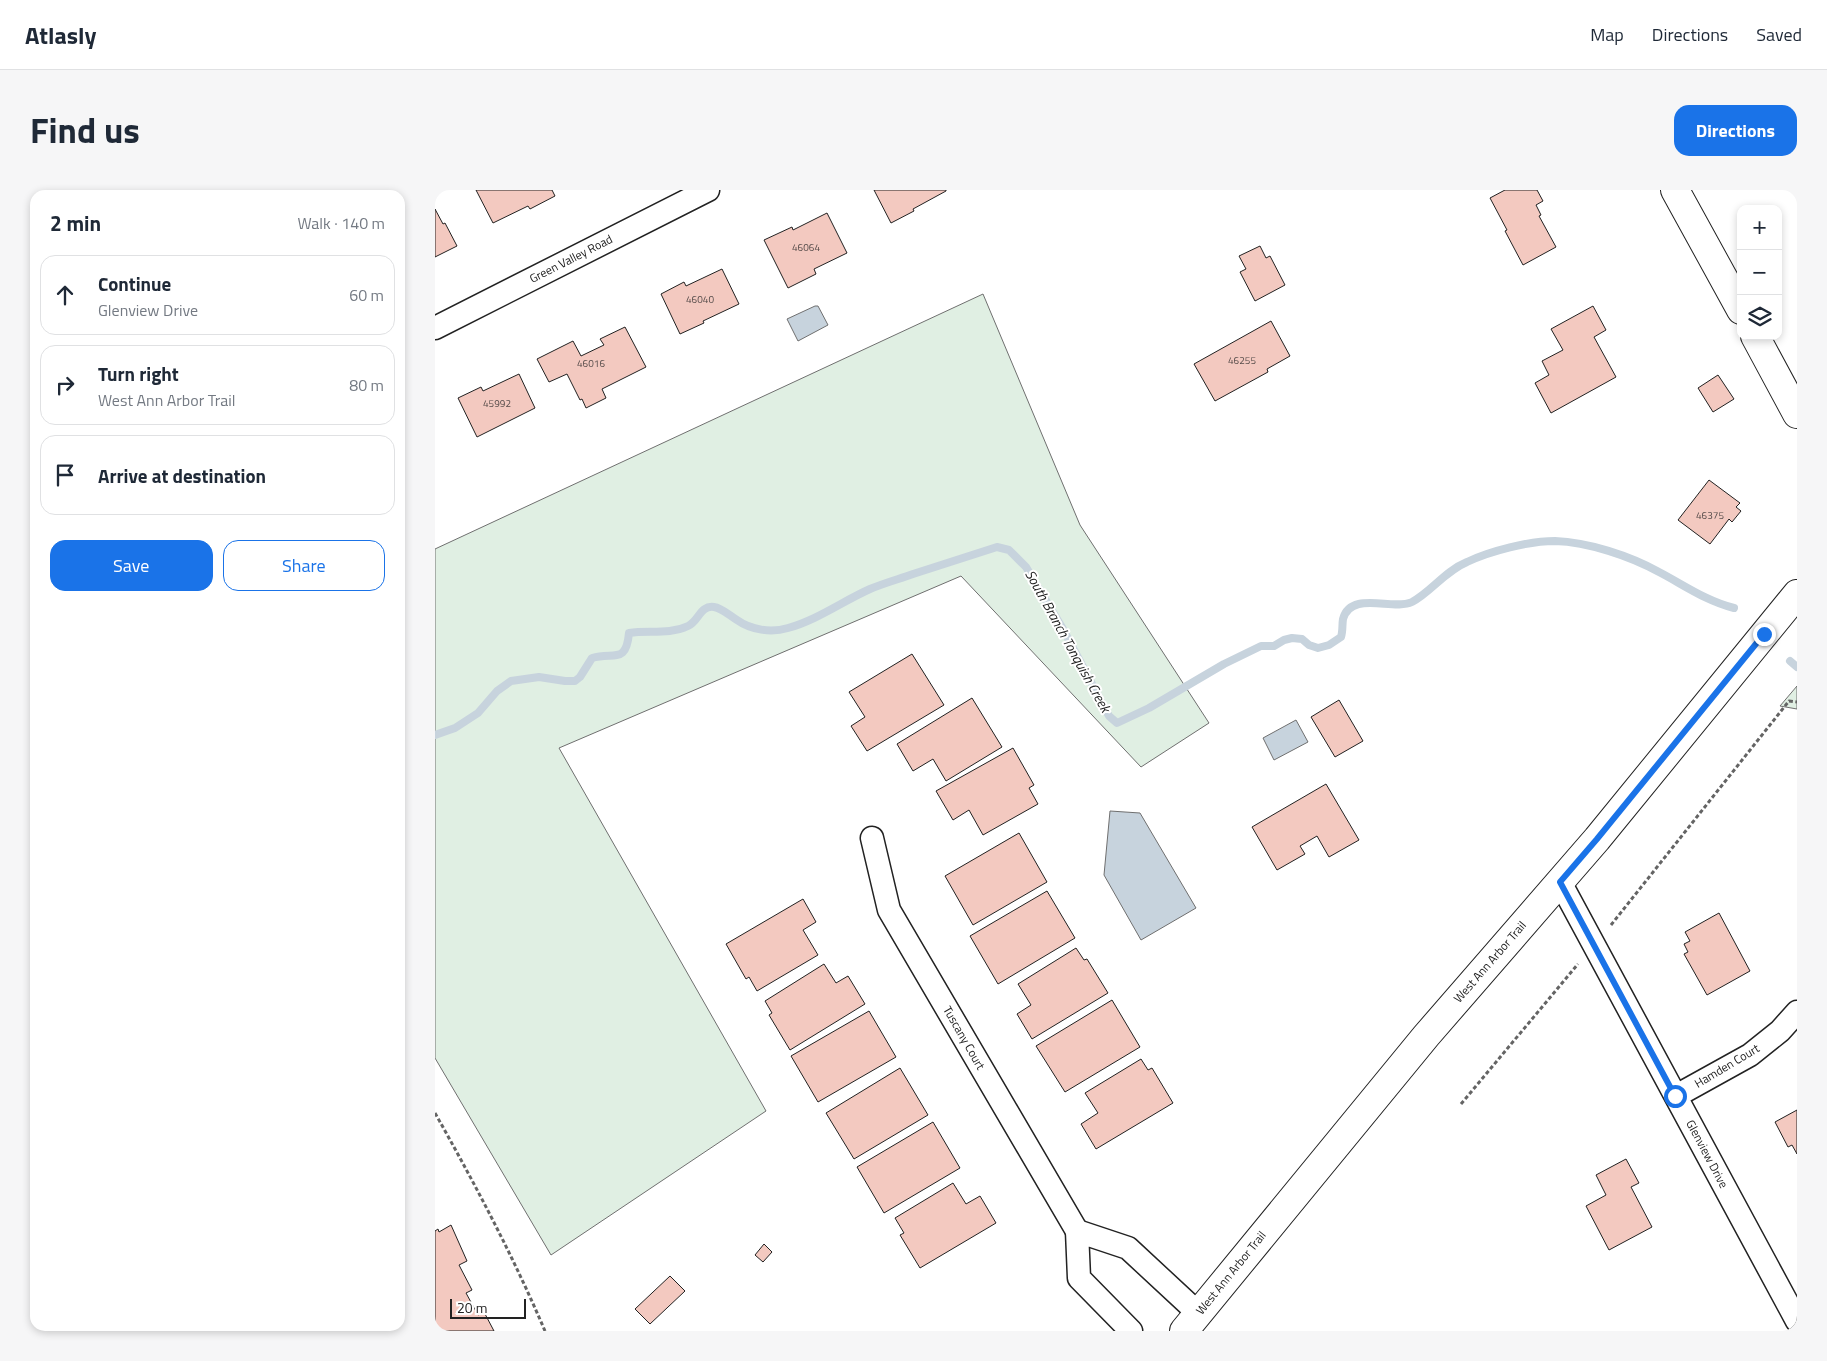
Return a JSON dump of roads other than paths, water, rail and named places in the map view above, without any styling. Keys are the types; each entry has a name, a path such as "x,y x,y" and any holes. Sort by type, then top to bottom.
{"street":[{"name":"Green Valley Road","path":"435,328 708,190"},
{"path":"1675,190 1737,303"},
{"path":"1757,340 1797,414"},
{"name":"West Ann Arbor Trail","path":"1191,1322 1425,1036 1600,835 1797,594"},
{"name":"Tuscany Court","path":"873,838 889,910 1077,1231 1079,1278 1131,1331"},
{"name":"Glenview Drive","path":"1560,882 1797,1321"},
{"name":"Hamden Court","path":"1675,1096 1750,1055 1780,1031 1797,1012"},
{"path":"1077,1231 1128,1248 1191,1322"}],"waterway":[{"name":"South Branch Tonquish Creek","path":"435,735 455,728 478,713 497,691 511,681 539,677 575,681 580,677 592,658 622,653 625,649 629,633 681,629 692,624 709,607 720,609 748,626 768,630 782,630 799,625 875,587 997,547 1009,550 1026,567 1063,629 1109,716 1117,723 1149,708 1224,664 1261,646 1274,646 1292,638 1302,639 1309,645 1318,648 1329,645 1341,637 1343,619 1347,610 1354,605 1363,603 1404,604 1412,602 1459,566 1476,558 1510,547 1545,541 1568,542 1595,547 1622,555 1648,566 1705,597 1734,608"},
{"name":"South Branch Tonquish Creek","path":"1790,661 1797,667"}]}
